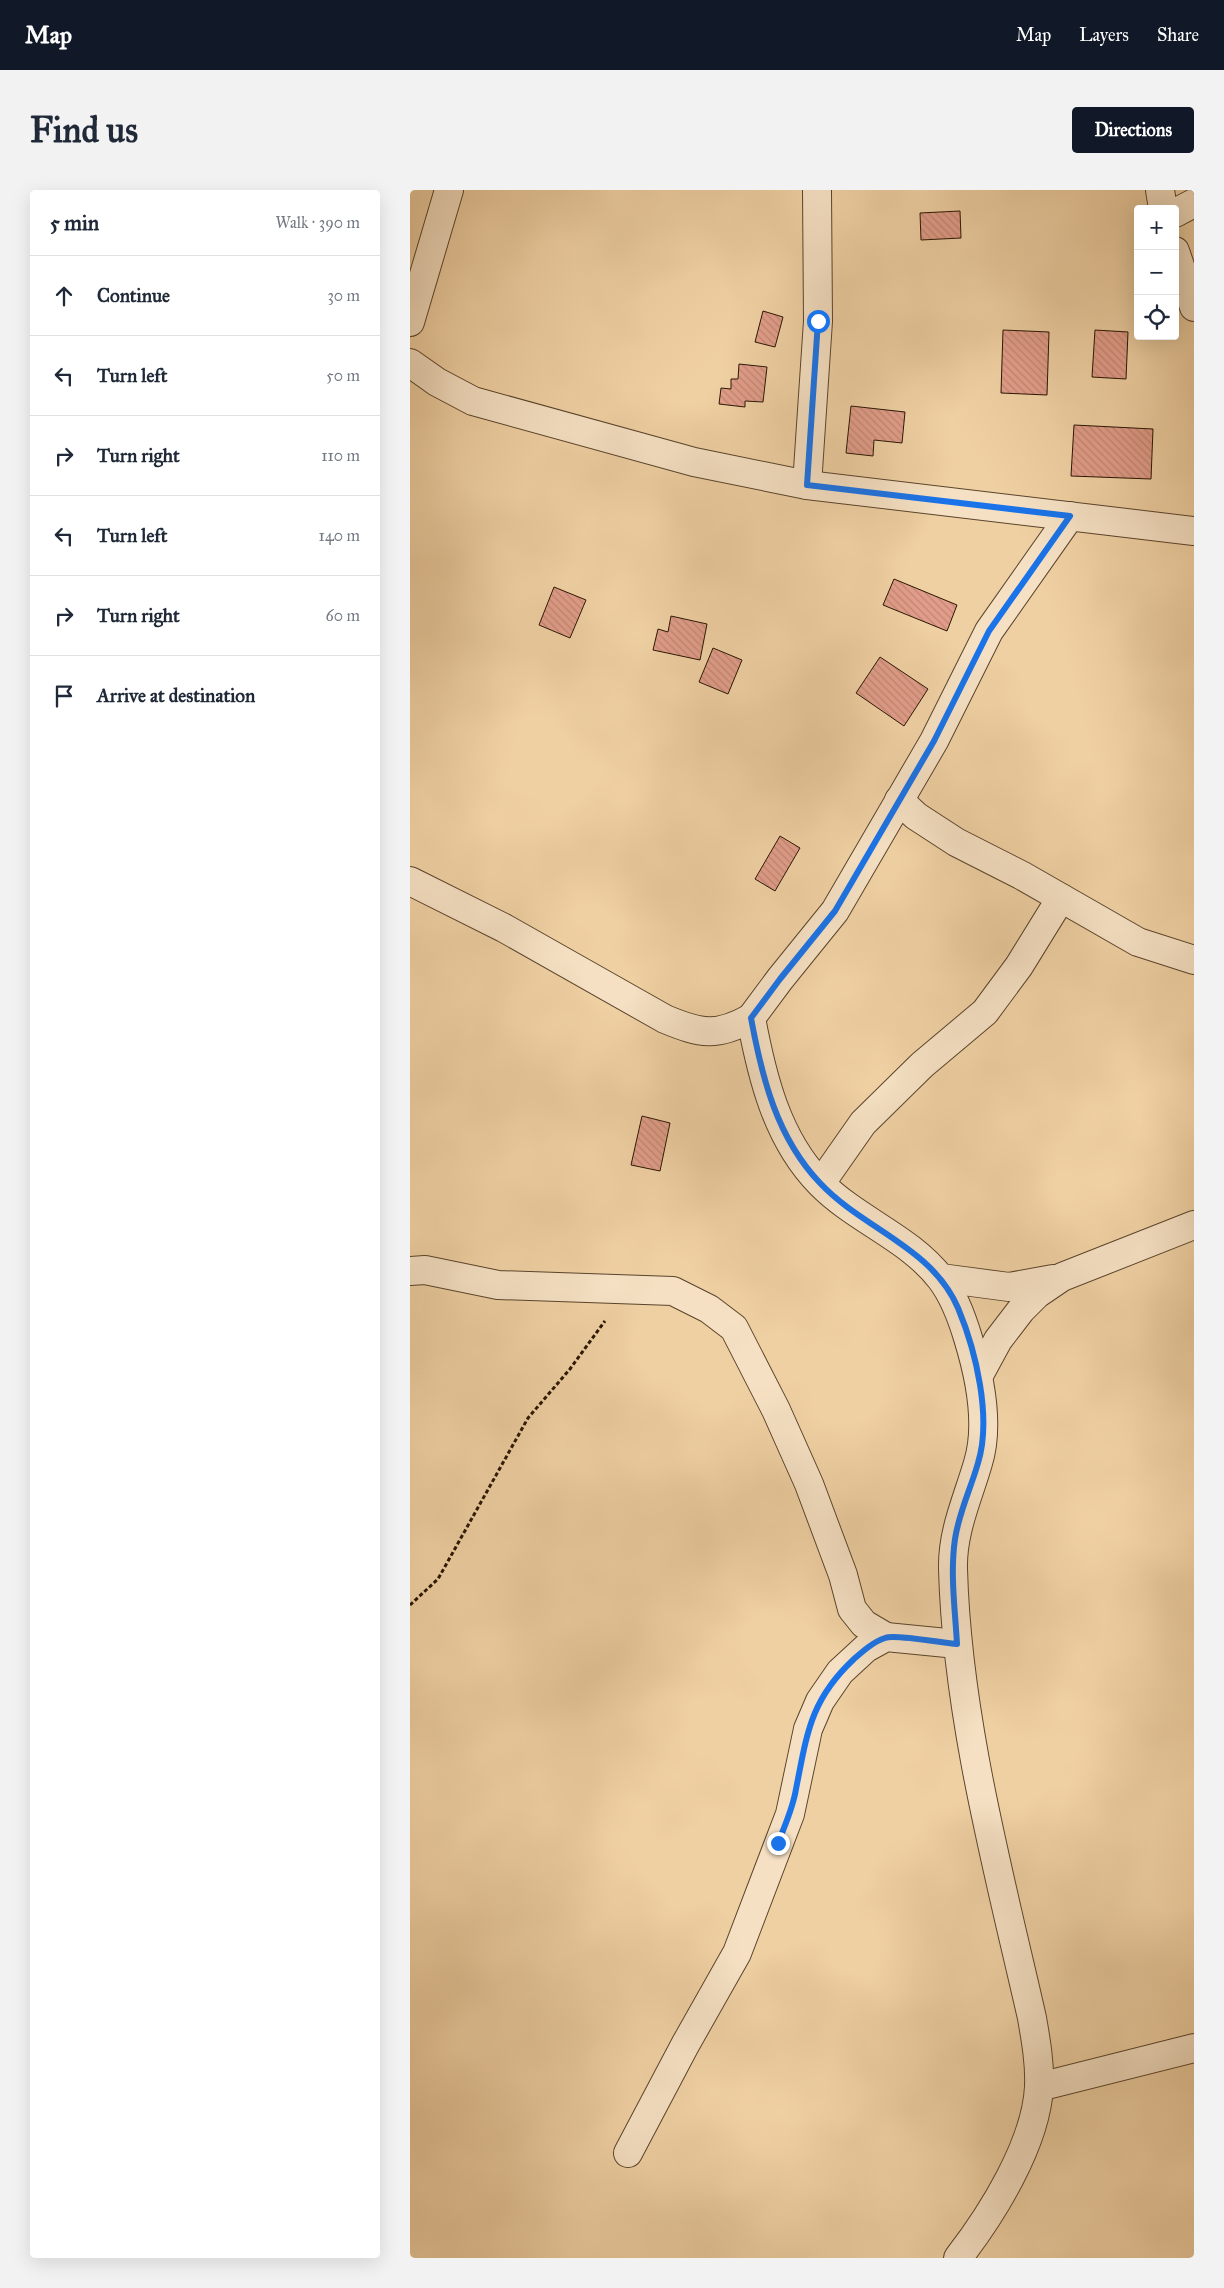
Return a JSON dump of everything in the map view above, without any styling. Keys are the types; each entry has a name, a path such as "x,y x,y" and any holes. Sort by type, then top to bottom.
{"street":[{"path":"410,322 449,190"},
{"path":"807,485 818,321 816,190"},
{"path":"1160,190 1162,205"},
{"path":"1179,211 1194,203"},
{"path":"1179,263 1194,307"},
{"path":"410,363 437,382 473,401 694,462 807,485 1194,531"},
{"path":"410,881 504,928 666,1019 689,1029 711,1032 732,1029 751,1018 835,911 934,741 989,631 1070,516"},
{"path":"898,800 916,816 956,842 1138,942 1194,960"},
{"path":"820,1183 863,1123 922,1065 985,1012 1019,966 1061,898"},
{"path":"751,1018 760,1069 774,1109 799,1156 820,1183 915,1253 941,1278 958,1308 979,1375 982,1445 955,1537 953,1566 957,1644 982,1786 1032,2018 1038,2051 1039,2087 1032,2128 1019,2156 994,2207 958,2258"},
{"path":"941,1278 1009,1287 1062,1277 1194,1225"},
{"path":"410,1271 425,1270 498,1285 630,1288 673,1291 709,1309 734,1328 776,1410 809,1484 843,1575 852,1609 864,1624 886,1637 957,1644"},
{"path":"979,1375 998,1340 1020,1310 1036,1294 1062,1277"},
{"path":"628,2153 685,2044 737,1953 790,1814 808,1729 820,1701 840,1672 866,1648 886,1637"},
{"path":"1039,2087 1194,2048"}],"path":[{"path":"410,1605 438,1579 528,1418 570,1368 630,1288"}],"building":[{"path":"960,211 961,238 921,240 920,213"},
{"path":"763,311 783,317 775,347 755,342"},
{"path":"1003,330 1049,332 1047,395 1001,393"},
{"path":"1095,330 1128,332 1126,379 1092,377"},
{"path":"739,364 767,367 763,402 745,401 745,407 719,404 721,388 731,389 731,379 738,379"},
{"path":"851,406 905,412 902,443 874,440 873,456 846,453"},
{"path":"1074,425 1153,429 1151,479 1071,476"},
{"path":"894,579 957,605 947,631 883,605"},
{"path":"554,587 586,600 570,638 539,625"},
{"path":"671,616 707,624 700,660 653,650 658,629 668,632"},
{"path":"713,648 742,660 728,694 699,682"},
{"path":"880,657 928,689 904,726 856,693"},
{"path":"780,836 800,848 775,891 755,879"},
{"path":"642,1116 670,1123 660,1171 631,1165"}],"route":[{"path":"778,1843 790,1814 808,1729 820,1701 840,1672 866,1648 886,1637 957,1644 953,1566 955,1537 966,1495 978,1463 982,1445 983,1423 979,1375 968,1336 958,1308 941,1278 915,1253 820,1183 799,1156 774,1109 760,1069 751,1018 835,911 934,741 989,631 1070,516 807,485 818,321"}]}
